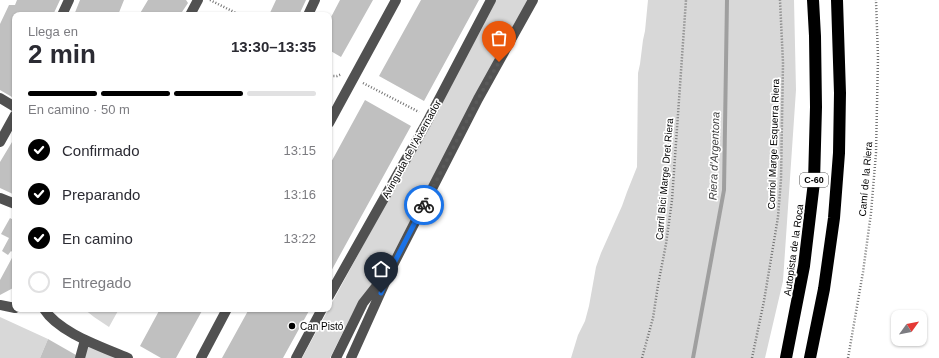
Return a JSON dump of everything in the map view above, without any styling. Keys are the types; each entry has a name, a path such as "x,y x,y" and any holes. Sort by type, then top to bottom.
{"highway":[{"name":"Autopista de la Roca","path":"786,358 804,266 814,182 816,107 813,0"},
{"name":"C-60","path":"810,358 824,289 834,218 839,153 840,93 837,0"}],"street":[{"path":"63,12 69,0"},
{"path":"192,12 198,0"},
{"path":"309,12 315,0"},
{"path":"332,118 396,0"},
{"name":"Avinguda de l'Aixernador","path":"332,290 429,117 491,0"},
{"path":"351,358 392,267 478,99 533,0"},
{"path":"0,98 12,105"},
{"path":"0,142 12,120"},
{"path":"0,198 12,203"},
{"path":"336,358 363,303 392,267"},
{"path":"0,305 12,307"},
{"path":"46,312 47,315 63,328 85,340 128,358"},
{"path":"201,358 225,312"},
{"path":"296,358 320,312"},
{"path":"80,358 85,340"}],"path":[{"path":"210,0 234,12"},
{"name":"Carril Bici Marge Dret Riera","path":"642,358 653,318 672,200 686,0"},
{"name":"Corriol Marge Esquerra Riera","path":"752,358 764,301 778,217 781,179 783,63 780,0"},
{"name":"Camí de la Riera","path":"848,358 863,272 871,212 876,152 878,57 876,0"},
{"path":"354,78 429,117"}],"shaded area":[{"path":"495,0 528,0 387,265 354,310 330,358 302,358 327,312 332,312 332,303"},
{"path":"648,0 794,0 796,90 783,281 765,358 571,358 578,335 585,321 596,267 637,167 638,73 645,31"},
{"path":"88,312 117,312 109,327"},
{"path":"0,317 48,339 40,358 0,358"},
{"path":"86,342 123,358 82,358"}],"building":[{"path":"17,0 60,0 54,12 12,12 12,97 0,90 0,24 9,5 15,5"},
{"path":"80,0 124,0 119,12 75,12"},
{"path":"148,0 186,0 188,3 182,12 141,12"},
{"path":"276,0 306,0 300,12 270,12"},
{"path":"340,0 373,0 341,57 332,52 332,15"},
{"path":"421,0 479,0 424,101 379,76"},
{"path":"365,100 411,126 332,270 332,160"},
{"path":"12,142 12,194 0,188 0,162"},
{"path":"10,218 12,219 12,252 11,251 8,255 2,251 9,238 1,234"},
{"path":"12,258 12,289 0,295 0,280"},
{"path":"158,312 201,312 176,358 161,358 140,346"},
{"path":"247,312 308,312 283,358 222,358"},
{"path":"48,339 76,355 75,358 40,358"}],"waterway":[{"name":"Riera d'Argentona","path":"693,358 724,190 727,0"}],"way so far":[{"path":"424,205 478,99 499,62"}],"place":[{"name":"Can Pistó","path":"292,326"}],"route":[{"path":"381,293 392,267 424,205"}]}
